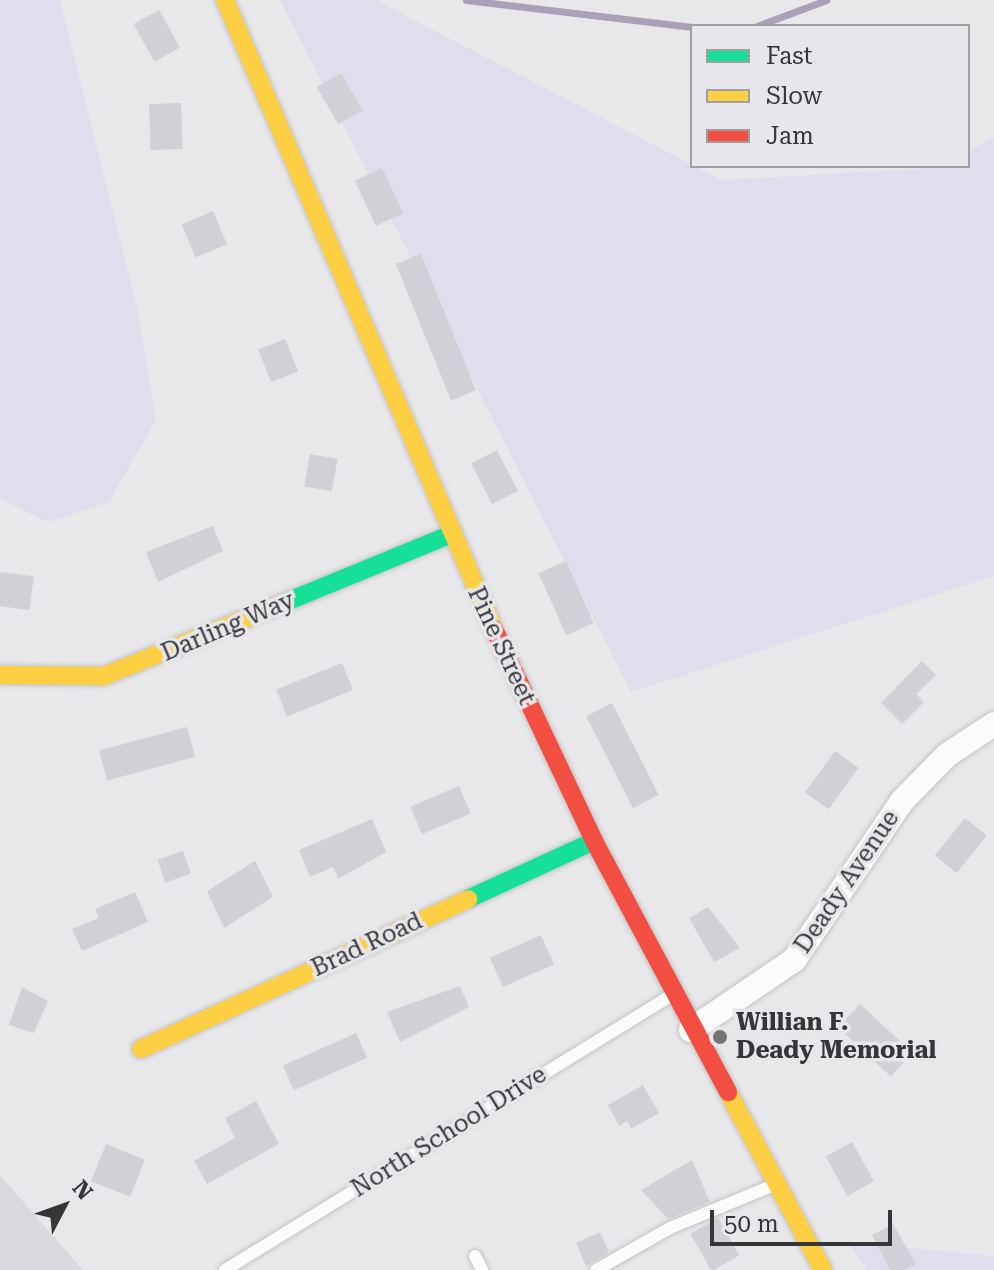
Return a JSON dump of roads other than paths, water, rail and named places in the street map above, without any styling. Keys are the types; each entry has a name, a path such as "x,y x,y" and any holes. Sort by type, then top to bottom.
{"street":[{"name":"Pine Street","path":"225,0 449,535 594,841 691,1030 823,1270"},
{"name":"Darling Way","path":"0,675 104,676 449,535"},
{"name":"Deady Avenue","path":"691,1030 794,960 902,801 992,729"},
{"name":"Brad Road","path":"141,1049 594,841"}],"lane":[{"name":"North School Drive","path":"225,1270 673,995"},
{"path":"596,1270 670,1228 776,1184"},
{"path":"475,1256 482,1270"}],"waterway":[{"path":"466,0 690,27"},
{"path":"762,24 826,0"}],"place":[{"name":"Willian F. Deady Memorial","path":"720,1037"}]}
